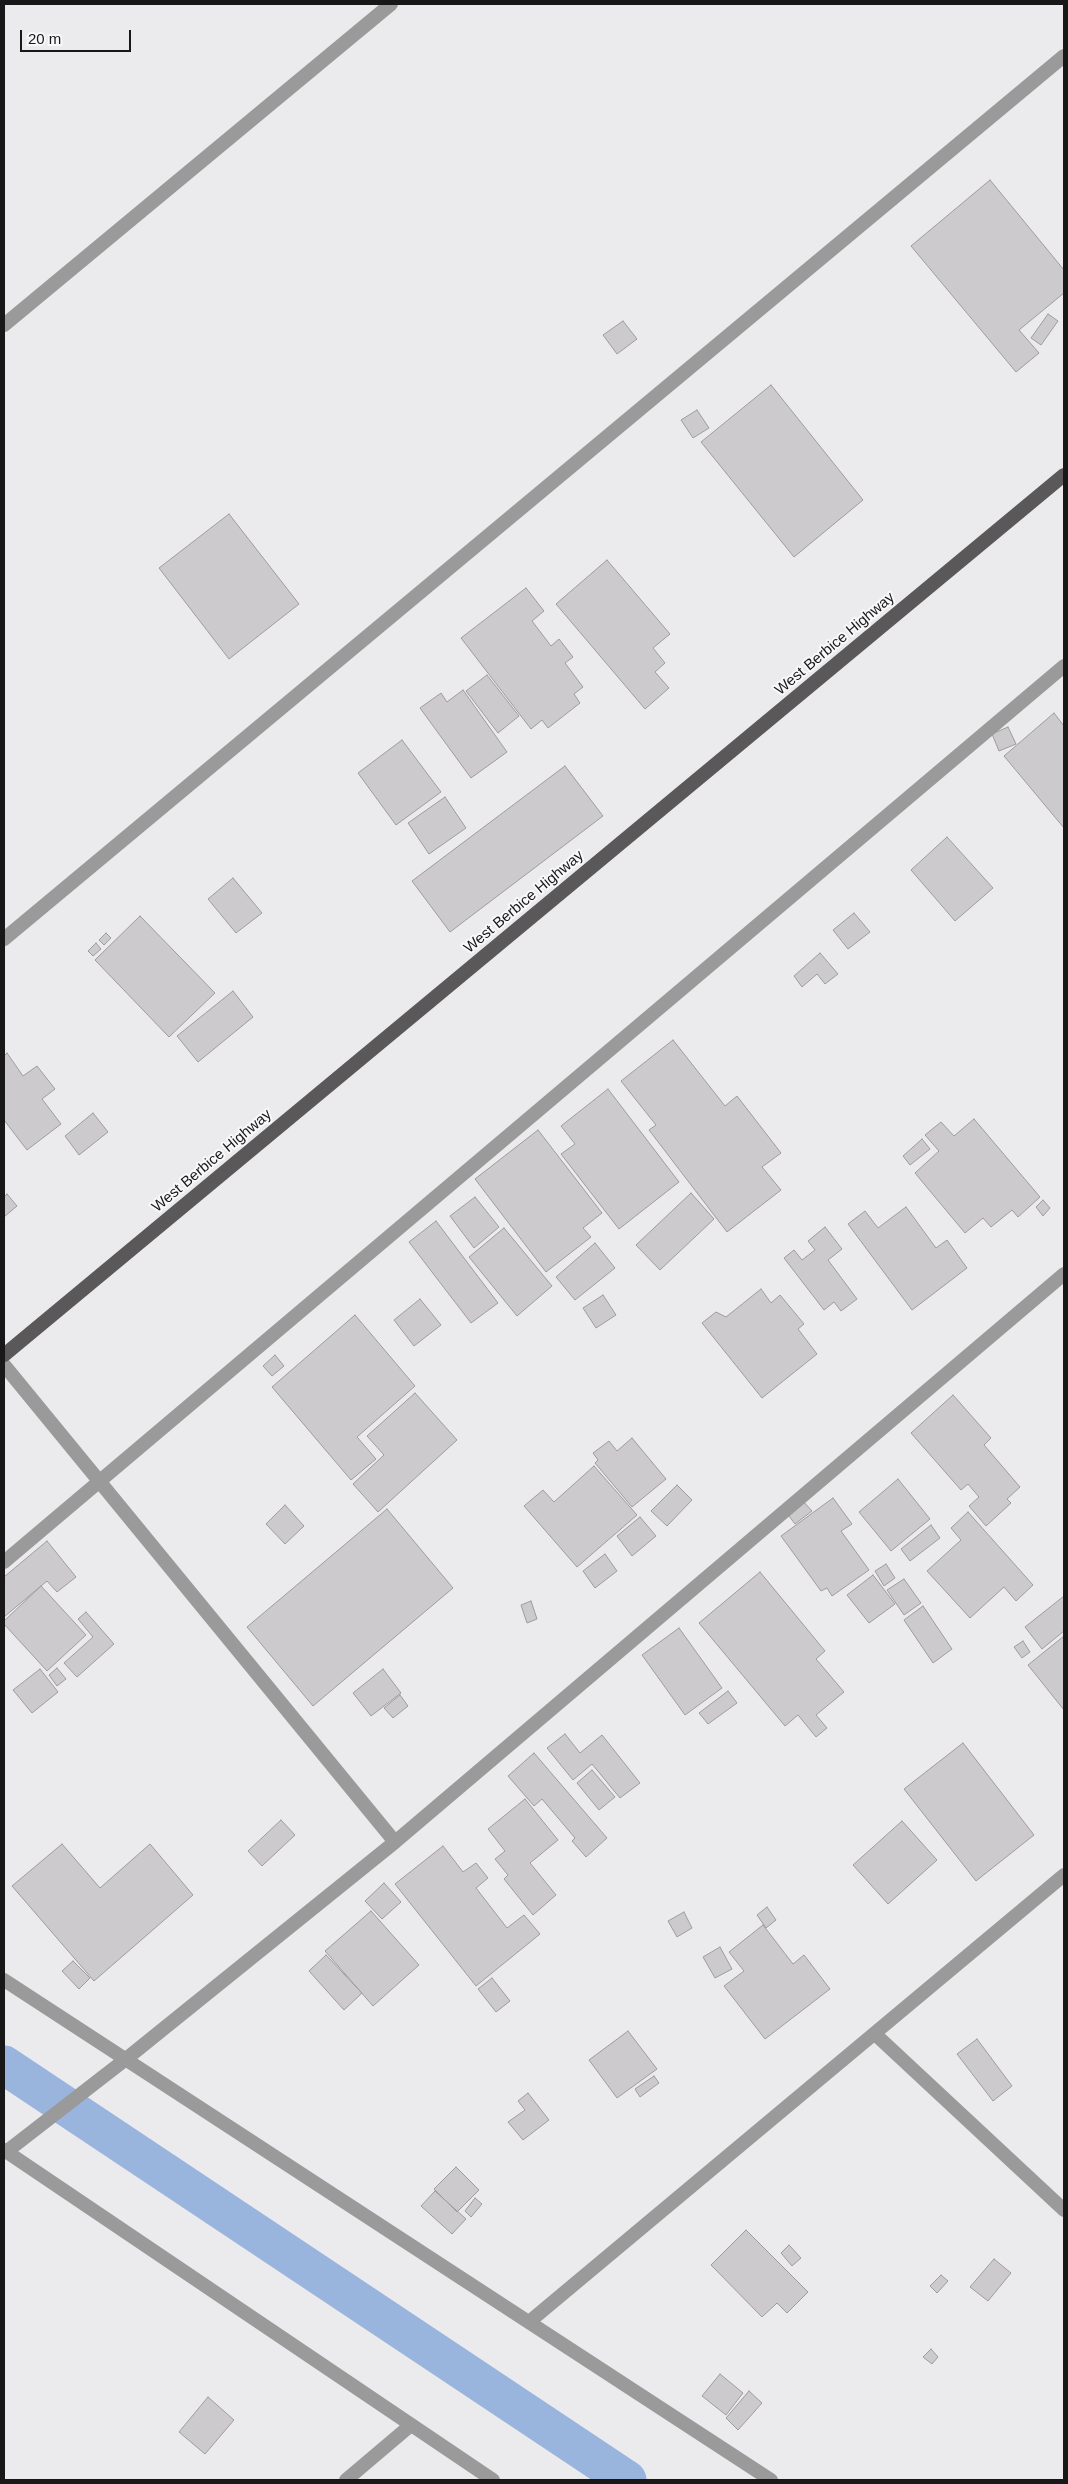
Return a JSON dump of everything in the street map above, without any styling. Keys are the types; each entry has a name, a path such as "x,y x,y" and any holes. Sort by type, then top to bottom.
{"main road":[{"name":"West Berbice Highway","path":"4,1355 1064,475"}],"street":[{"path":"4,325 391,4"},
{"path":"4,939 1064,56"},
{"path":"4,1562 1064,666"},
{"path":"493,2480 4,2152 126,2059 395,1842 1064,1274"},
{"path":"4,1365 395,1842"},
{"path":"528,2322 1064,1875"},
{"path":"4,1980 771,2480"},
{"path":"874,2034 1064,2210"},
{"path":"346,2480 411,2425"}],"building":[{"path":"990,180 1064,270 1064,293 1019,330 1039,353 1016,372 911,246"},
{"path":"1048,314 1058,321 1041,345 1031,338"},
{"path":"623,321 637,339 617,354 603,335"},
{"path":"771,385 863,500 794,557 701,442"},
{"path":"697,410 709,428 693,438 681,420"},
{"path":"229,514 299,604 229,659 159,568"},
{"path":"607,560 670,634 653,648 665,663 655,672 669,688 645,709 556,604"},
{"path":"526,588 544,611 532,621 551,646 559,639 573,657 565,663 583,687 574,694 580,703 548,728 542,720 531,729 461,638"},
{"path":"487,675 519,716 498,733 466,691"},
{"path":"463,690 507,752 471,778 420,708 441,693 447,702"},
{"path":"1054,713 1064,726 1064,828 1004,756"},
{"path":"1008,727 1016,744 999,751 992,734"},
{"path":"402,740 441,792 396,825 358,773"},
{"path":"565,766 603,816 450,932 412,881"},
{"path":"445,797 466,828 429,854 408,823"},
{"path":"947,837 993,888 955,921 911,870"},
{"path":"233,878 262,913 236,933 208,899"},
{"path":"854,913 870,932 848,949 833,930"},
{"path":"140,916 215,993 169,1037 95,960"},
{"path":"106,933 111,938 104,945 99,940"},
{"path":"96,943 101,949 93,956 88,951"},
{"path":"820,953 838,974 825,984 817,974 802,987 794,976"},
{"path":"233,991 253,1017 198,1062 177,1036"},
{"path":"673,1040 725,1106 737,1096 781,1153 762,1167 781,1190 727,1232 649,1130 656,1125 621,1081"},
{"path":"7,1053 23,1076 37,1066 55,1089 42,1099 61,1124 27,1150 4,1120 4,1056"},
{"path":"608,1089 679,1182 619,1229 561,1154 575,1144 561,1126"},
{"path":"93,1113 108,1132 79,1155 65,1136"},
{"path":"974,1119 1040,1197 1018,1217 1012,1210 991,1227 983,1218 965,1233 915,1173 939,1151 925,1135 941,1122 954,1136"},
{"path":"538,1130 602,1213 583,1228 591,1237 546,1272 475,1179"},
{"path":"922,1139 930,1149 910,1165 903,1156"},
{"path":"691,1193 714,1219 660,1270 636,1245"},
{"path":"7,1194 17,1206 4,1217 4,1197"},
{"path":"475,1197 499,1227 474,1248 450,1216"},
{"path":"1043,1200 1050,1208 1043,1216 1036,1207"},
{"path":"906,1207 936,1248 947,1240 967,1268 912,1310 848,1224 865,1211 878,1228"},
{"path":"436,1221 498,1303 471,1323 409,1242"},
{"path":"825,1227 842,1249 828,1260 857,1299 841,1311 834,1302 824,1310 784,1258 794,1250 802,1260 815,1250 808,1241"},
{"path":"504,1228 552,1286 517,1316 469,1257"},
{"path":"595,1243 615,1268 575,1300 556,1277"},
{"path":"761,1289 771,1303 780,1295 804,1324 798,1329 817,1354 762,1398 702,1323 716,1312 726,1317"},
{"path":"603,1295 616,1315 596,1328 583,1308"},
{"path":"420,1299 441,1325 414,1346 394,1320"},
{"path":"355,1315 415,1386 357,1437 376,1459 351,1480 272,1387"},
{"path":"275,1355 284,1366 272,1376 263,1366"},
{"path":"415,1393 457,1440 378,1512 353,1484 384,1455 367,1436"},
{"path":"953,1395 991,1438 984,1445 1020,1487 1007,1499 1011,1503 986,1526 969,1506 979,1497 968,1484 961,1490 911,1433"},
{"path":"632,1438 666,1479 632,1507 595,1463 598,1460 593,1453 609,1441 617,1451"},
{"path":"594,1466 637,1515 577,1567 524,1506 543,1490 554,1502"},
{"path":"898,1479 930,1519 891,1551 859,1512"},
{"path":"677,1485 692,1500 667,1526 651,1511"},
{"path":"833,1498 852,1524 841,1531 869,1570 832,1596 827,1588 821,1591 781,1536"},
{"path":"802,1500 812,1511 795,1524 786,1512"},
{"path":"285,1505 304,1526 285,1544 266,1524"},
{"path":"387,1509 453,1588 313,1706 247,1627"},
{"path":"968,1512 1033,1585 1016,1601 1004,1587 970,1618 927,1571 961,1540 951,1528"},
{"path":"640,1517 656,1536 632,1556 617,1536"},
{"path":"931,1525 940,1538 910,1561 901,1549"},
{"path":"47,1541 76,1577 57,1592 47,1581 4,1617 4,1577"},
{"path":"605,1554 617,1571 595,1588 583,1571"},
{"path":"886,1564 895,1578 884,1586 875,1571"},
{"path":"760,1572 825,1651 816,1659 844,1692 816,1715 827,1728 816,1737 798,1715 785,1726 699,1623"},
{"path":"873,1575 895,1604 869,1623 847,1595"},
{"path":"904,1579 921,1603 904,1615 887,1590"},
{"path":"41,1586 86,1635 47,1671 4,1624 4,1621"},
{"path":"1064,1596 1064,1631 1042,1649 1025,1627"},
{"path":"531,1601 537,1619 527,1623 521,1605"},
{"path":"923,1606 952,1649 933,1663 904,1620"},
{"path":"86,1612 114,1644 77,1677 64,1663 93,1637 78,1619"},
{"path":"679,1628 722,1688 685,1715 642,1655"},
{"path":"1064,1636 1064,1710 1028,1665"},
{"path":"1023,1641 1030,1652 1022,1658 1014,1647"},
{"path":"57,1668 66,1679 57,1686 49,1675"},
{"path":"40,1669 58,1692 32,1713 13,1690"},
{"path":"383,1669 401,1693 371,1716 353,1693"},
{"path":"728,1691 737,1703 708,1724 699,1713"},
{"path":"400,1695 408,1706 393,1718 384,1708"},
{"path":"565,1734 580,1753 602,1735 640,1783 620,1798 592,1764 573,1780 547,1748"},
{"path":"963,1743 1034,1835 976,1881 904,1789"},
{"path":"534,1753 607,1838 586,1857 572,1841 575,1838 542,1799 534,1806 508,1776"},
{"path":"592,1770 615,1797 599,1810 577,1783"},
{"path":"525,1799 558,1840 530,1863 556,1895 533,1915 504,1879 508,1875 495,1859 505,1851 488,1829"},
{"path":"281,1820 295,1835 262,1866 248,1851"},
{"path":"902,1821 937,1860 888,1904 853,1865"},
{"path":"62,1844 100,1888 150,1844 193,1895 94,1981 12,1886"},
{"path":"443,1846 463,1872 476,1863 488,1878 476,1888 507,1928 524,1915 540,1934 476,1986 395,1884"},
{"path":"384,1883 401,1902 382,1919 365,1901"},
{"path":"767,1907 776,1920 766,1928 757,1915"},
{"path":"371,1911 419,1965 373,2006 325,1951"},
{"path":"684,1912 692,1928 677,1937 668,1921"},
{"path":"763,1925 793,1964 804,1955 830,1989 765,2039 724,1986 744,1971 729,1952"},
{"path":"720,1947 732,1969 715,1978 703,1957"},
{"path":"326,1955 362,1993 344,2010 309,1971"},
{"path":"73,1961 90,1978 79,1989 62,1971"},
{"path":"492,1978 510,2001 496,2012 478,1989"},
{"path":"628,2031 657,2069 617,2098 589,2060"},
{"path":"977,2039 1012,2086 993,2101 957,2054"},
{"path":"654,2076 659,2083 640,2097 635,2089"},
{"path":"528,2093 549,2120 523,2140 508,2122 525,2110 518,2101"},
{"path":"456,2167 479,2190 457,2212 434,2189"},
{"path":"435,2191 466,2219 452,2234 421,2206"},
{"path":"475,2198 482,2204 471,2217 465,2211"},
{"path":"746,2230 808,2292 787,2313 777,2303 762,2317 711,2265"},
{"path":"789,2245 801,2258 792,2266 781,2253"},
{"path":"994,2259 1011,2273 988,2301 970,2287"},
{"path":"941,2275 948,2281 937,2293 930,2286"},
{"path":"931,2349 938,2357 932,2364 923,2357"},
{"path":"720,2374 743,2393 726,2415 702,2396"},
{"path":"749,2391 762,2403 738,2430 726,2418"},
{"path":"208,2397 234,2420 205,2454 179,2432"}],"waterway":[{"path":"4,2065 627,2480"}]}
